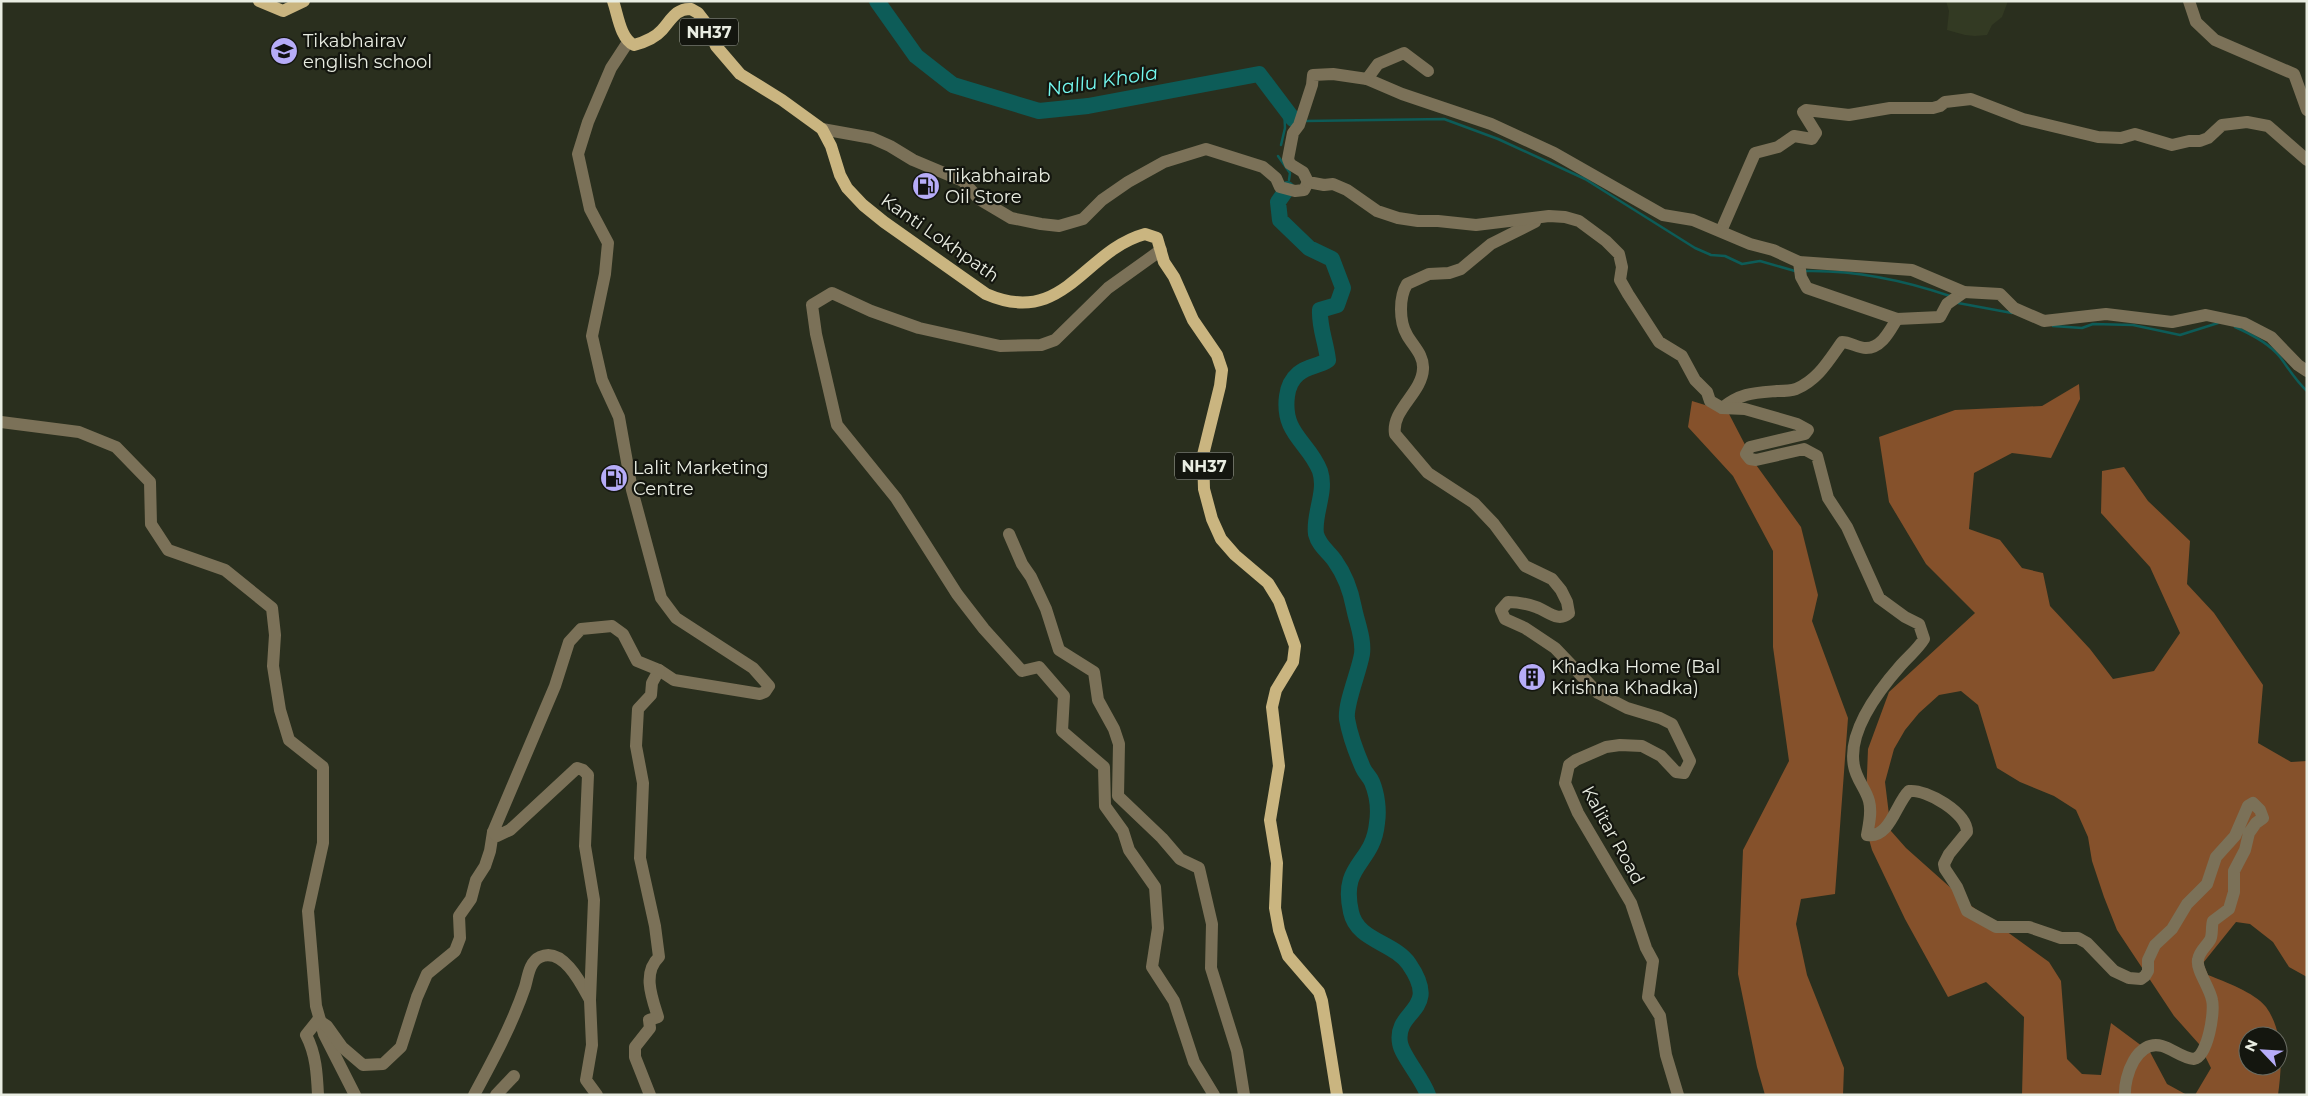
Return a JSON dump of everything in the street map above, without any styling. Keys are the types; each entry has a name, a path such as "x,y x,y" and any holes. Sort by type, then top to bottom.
{"main road":[{"path":"259,1 283,10 304,1"},
{"path":"613,1 628,42"},
{"name":"Kanti Lokhpath","path":"628,42 634,45 646,42 662,30 680,10 691,9 698,13 705,22 716,46 740,74 782,100 822,129 831,146 843,182 863,205 965,280 986,294 1004,302 1019,304 1051,297 1073,283 1122,244 1145,234 1157,238 1164,262 1174,277 1186,308 1217,354 1222,370 1220,386 1203,455 1204,489 1212,519 1221,539 1235,555 1268,583 1279,601 1295,646 1293,662 1276,690 1272,708 1279,766 1270,820 1277,864 1276,908 1279,930 1288,956 1296,968 1319,992 1337,1095"}],"street":[{"path":"2189,1 2196,22 2215,40 2294,74 2307,110"},
{"path":"318,1020 327,1026 342,1047 363,1065 382,1064 401,1047 427,974 455,951 460,938 459,916 471,899 476,880 485,866 493,832 555,686 569,642 581,630 612,626 623,634 637,661 659,670 674,680 760,694 765,692 769,686 753,668 676,618 661,598 632,490 619,417 602,380 592,336 605,274 608,243 590,209 578,154 588,122 611,68 628,42"},
{"path":"1367,79 1378,64 1404,53 1428,71"},
{"path":"1308,182 1303,172 1290,164 1288,160 1293,133 1299,125 1312,85 1313,75 1333,74 1367,79 1402,94 1491,124 1554,153 1663,215 1693,220 1750,244 1773,250 1799,262 1912,270 1964,292 2000,294 2014,308 2044,321 2106,314 2172,322 2206,315 2244,323 2271,337 2298,365 2307,371"},
{"path":"1721,231 1755,153 1778,147 1794,136 1812,139 1816,133 1804,116 1803,112 1806,110 1849,115 1890,108 1933,108 1945,102 1971,99 2024,119 2098,138 2121,138 2135,134 2172,145 2208,138 2222,125 2247,122 2268,126 2307,160"},
{"path":"822,129 872,138 890,146 913,160 962,181 979,199 1011,218 1059,226 1083,219 1102,200 1128,182 1164,162 1206,149 1263,166 1276,178 1280,187 1295,191 1304,190 1308,182"},
{"path":"1308,182 1324,185 1333,184 1347,190 1377,211 1398,218 1418,221 1476,225 1549,216 1565,217 1579,221 1606,241 1619,254 1622,267 1620,280 1659,342 1682,356 1694,380 1707,392 1710,401 1722,408 1752,411 1804,426 1808,430 1805,434 1750,447 1746,454 1750,459 1756,460 1804,449 1816,456 1828,498 1847,527 1878,598 1905,617 1919,624 1924,639 1920,647 1888,680 1857,728 1853,747 1854,766 1869,801 1870,820 1867,835 1878,835 1882,832 1899,809 1902,799 1909,791 1920,792 1944,803 1965,822 1967,832 1949,854 1944,864 1945,869 1957,886 1967,911 1996,927 2029,927 2061,938 2078,938 2088,943 2114,971 2129,978 2140,979 2146,976 2148,960 2155,945 2172,929 2187,904 2207,884 2213,862 2235,836 2248,806 2253,803 2260,810 2263,818 2256,823 2249,833 2245,850 2234,871 2234,892 2229,909 2214,921 2211,938 2198,958 2198,966 2208,985 2213,1005 2206,1045 2200,1056 2194,1059 2159,1045 2151,1045 2144,1048 2136,1058 2127,1081 2125,1095"},
{"name":"Kalitar Road","path":"1549,216 1491,244 1461,269 1448,273 1429,274 1407,284 1401,297 1404,330 1417,348 1423,368 1421,380 1399,416 1394,429 1395,434 1428,473 1474,503 1494,524 1525,566 1552,579 1561,590 1567,602 1569,613 1565,617 1556,617 1538,608 1508,602 1501,610 1505,619 1525,628 1555,648 1598,694 1627,708 1660,718 1672,724 1690,762 1684,772 1676,772 1661,756 1642,746 1620,745 1606,747 1569,765 1565,783 1578,813 1631,903 1646,948 1653,961 1648,997 1660,1016 1666,1055 1678,1095"},
{"path":"1104,767 1062,732 1064,696 1039,667 1022,671 984,630 957,594 896,498 838,425 816,334 812,305 832,293 870,312 919,328 1000,346 1041,345 1055,340 1108,288 1161,250"},
{"path":"1799,262 1801,277 1807,288 1897,319 1940,317 1947,304 1964,292"},
{"path":"1722,408 1736,398 1750,393 1795,390 1813,379 1823,369 1842,342 1866,348 1878,344 1887,336 1897,319"},
{"path":"1,422 79,432 116,447 150,482 151,524 168,550 225,570 272,608 275,635 273,666 280,710 289,740 323,767 323,843 308,911 318,1020 355,1095"},
{"path":"1009,534 1022,564 1031,577 1046,608 1059,650 1094,672 1098,700 1102,711 1114,729 1119,744 1118,796 1162,838 1180,859 1199,868 1212,924 1211,968 1237,1051 1244,1095"},
{"path":"650,1095 634,1057 635,1048 650,1028 649,1020 658,1017 649,989 653,963 659,957 655,926 640,858 643,783 636,746 638,709 651,695 652,683 659,670"},
{"path":"1119,744 1115,747 1104,767 1105,806 1123,831 1129,850 1155,887 1158,928 1152,967 1174,1001 1194,1062 1214,1095"},
{"path":"493,832 496,836 510,830 577,768 583,770 588,775 584,846 594,900 590,1000 592,1045 586,1080 597,1095"},
{"path":"474,1095 514,1017 532,963 541,956 556,957 574,972 590,1000"},
{"path":"318,1020 306,1035 316,1063 318,1095"},
{"path":"496,1095 514,1076"}],"shaded area":[{"path":"1946,1 2008,1 2002,17 1992,25 1987,35 1975,36 1947,30 1949,11"},
{"path":"2079,384 2080,399 2051,458 2012,453 1974,473 1969,529 2000,540 2022,568 2043,573 2050,606 2090,649 2113,679 2154,671 2180,633 2150,567 2101,513 2102,471 2124,467 2148,501 2190,541 2187,584 2214,613 2263,685 2258,743 2291,762 2307,761 2307,977 2289,967 2273,942 2250,924 2236,922 2203,963 2208,975 2239,988 2254,997 2266,1007 2272,1017 2276,1026 2238,1026 2238,1076 2280,1076 2278,1095 2195,1095 2211,1068 2199,1044 2174,1016 2117,930 2092,861 2088,837 2076,810 2054,796 2020,782 1997,768 1978,705 1961,691 1939,695 1919,713 1905,730 1894,749 1885,782 1891,831 1906,848 1970,905 2049,962 2061,981 2067,1059 2082,1074 2101,1075 2111,1023 2150,1052 2167,1084 2187,1095 2022,1095 2024,1017 1986,982 1948,997 1905,919 1872,850 1865,825 1868,749 1889,692 1975,613 1926,564 1889,502 1879,437 1955,410 2042,406"},
{"path":"1692,401 1728,412 1754,462 1801,527 1818,595 1812,621 1848,718 1835,894 1801,899 1796,924 1807,975 1844,1068 1843,1095 1765,1095 1757,1067 1738,974 1743,850 1789,761 1773,647 1773,551 1733,476 1688,427"}],"waterway":[{"name":"Nallu Khola","path":"877,1 916,56 953,85 1039,111 1088,106 1259,74 1293,119"},
{"path":"1281,145 1285,128 1284,107"},
{"path":"1306,121 1444,119 1498,139 1585,179 1695,248 1711,255 1725,256 1742,264 1760,261 1795,271"},
{"path":"1278,156 1290,173 1289,180"},
{"path":"1287,189 1278,202 1280,220 1309,248 1332,259 1343,288 1337,305 1320,310 1328,360 1306,369 1296,376 1288,390 1287,409 1288,420 1292,429 1310,452 1320,471 1322,487 1316,519 1316,534 1319,542 1339,566 1345,578 1362,643 1362,654 1348,705 1347,719 1358,756 1374,787 1378,818 1370,848 1353,873 1350,883 1351,912 1360,929 1402,957 1409,964 1418,980 1421,992 1419,1001 1404,1023 1400,1032 1400,1043 1404,1054 1428,1095"},
{"path":"1806,271 1843,272 1879,277 1915,285 1950,296"},
{"path":"1958,303 2012,313"},
{"path":"2053,326 2082,328 2093,324 2133,325 2180,335 2218,323"},
{"path":"2235,327 2271,347 2307,391"}],"place":[{"name":"Tikabhairav english school","path":"284,51"},
{"name":"Tikabhairab Oil Store","path":"926,186"},
{"name":"Lalit Marketing Centre","path":"614,478"},
{"name":"Khadka Home (Bal Krishna Khadka)","path":"1532,677"}]}
